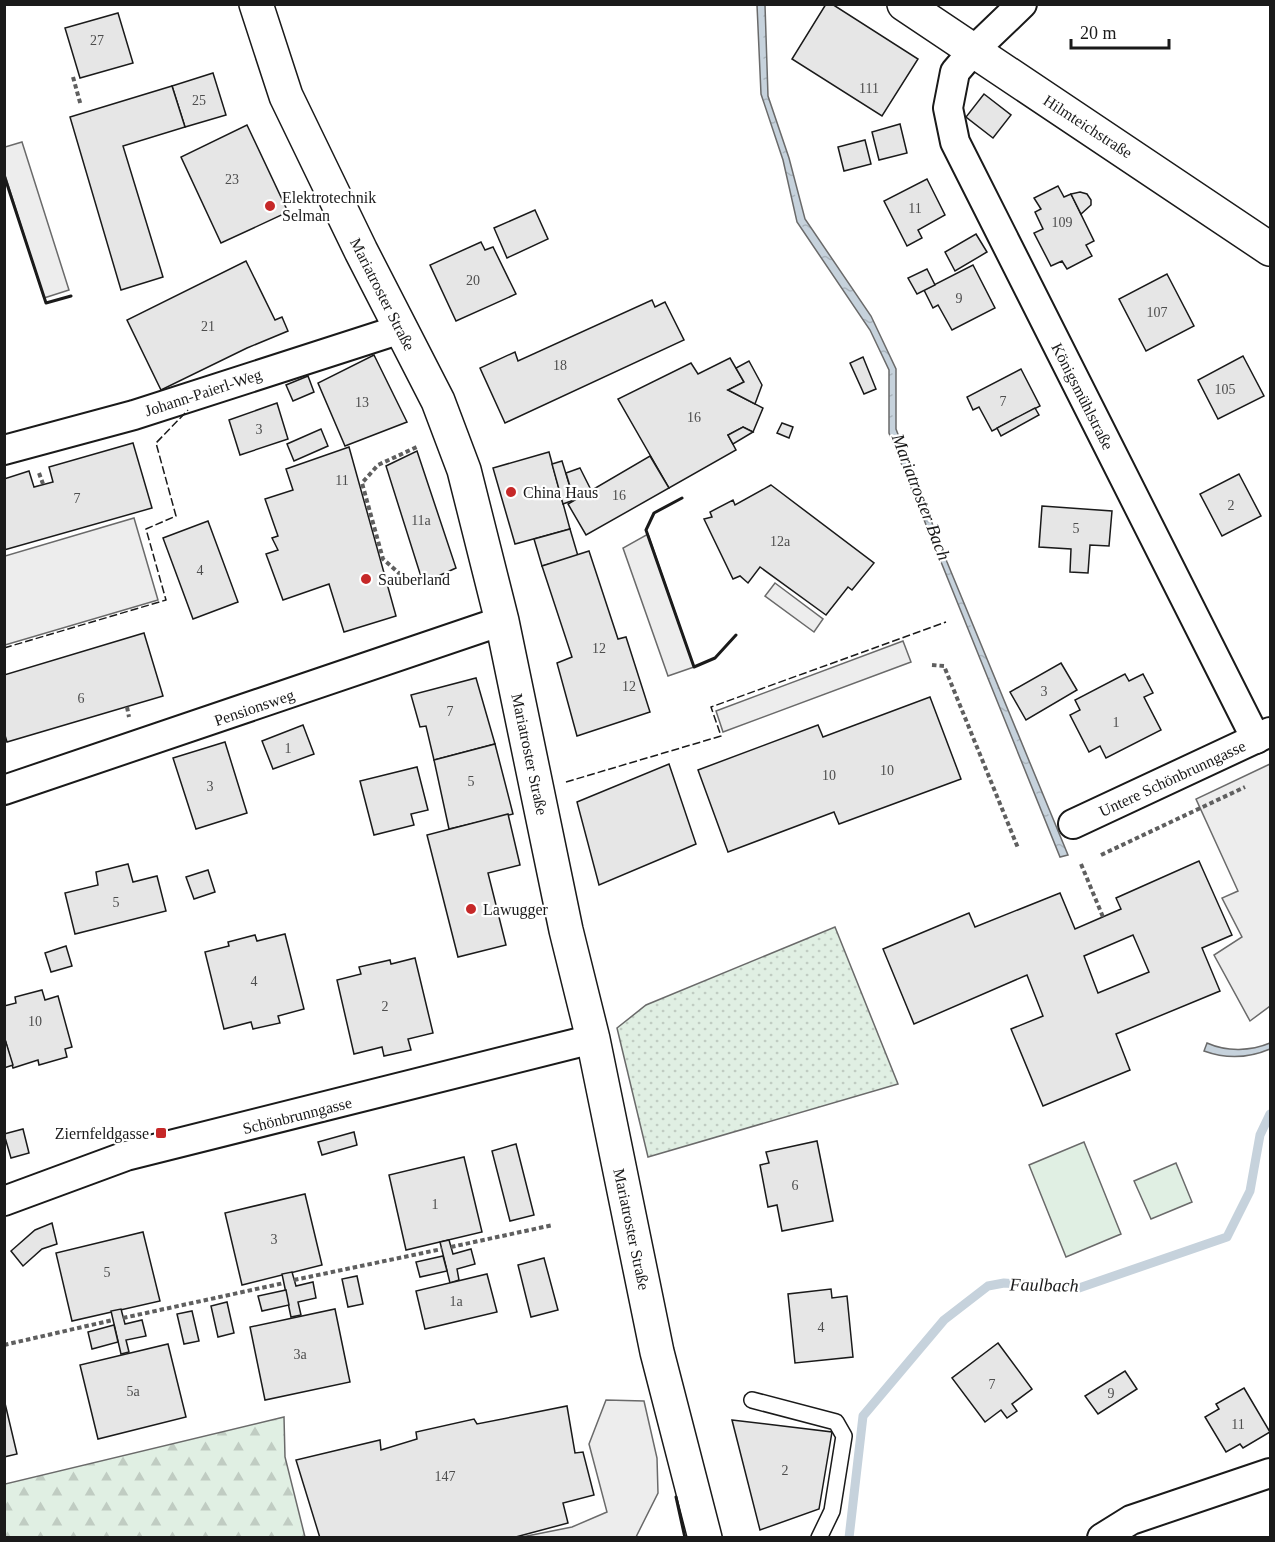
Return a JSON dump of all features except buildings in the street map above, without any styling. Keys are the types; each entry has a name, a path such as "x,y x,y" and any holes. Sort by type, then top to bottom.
{"main road":[{"name":"Mariatroster Straße","path":"256,4 286,96 438,401 459,456 502,621 566,930 593,1039 657,1352 705,1538"},
{"name":"Hilmteichstraße","path":"904,4 1156,170 1270,249"}],"street":[{"name":"Königsmühlstraße","path":"1022,4 973,51 955,72 948,108 955,142 1263,735"},
{"name":"Johann-Paierl-Weg","path":"4,450 134,415 401,329"},
{"name":"Pensionsweg","path":"4,790 502,621"},
{"name":"Untere Schönbrunngasse","path":"1073,824 1263,735"},
{"name":"Schönbrunngasse","path":"4,1201 126,1156 593,1039"},
{"path":"1102,1538 1131,1520 1270,1473"}],"lane":[{"path":"752,1400 836,1422 844,1436 832,1511 819,1538"}],"path":[{"path":"73,77 81,106"},
{"path":"401,575 382,559 362,483 378,465 422,444"},
{"path":"932,665 944,666 1018,848"},
{"path":"1101,855 1245,787"},
{"path":"1081,864 1103,917"},
{"path":"451,1247 554,1225"},
{"path":"294,1280 442,1249"},
{"path":"123,1318 284,1283"},
{"path":"4,1345 113,1320"}],"green space":[{"path":"835,927 898,1084 648,1157 617,1028 646,1005"},
{"path":"1084,1142 1121,1234 1066,1257 1029,1165"},
{"path":"1176,1163 1192,1202 1151,1219 1134,1181"},
{"path":"284,1417 285,1457 305,1537 5,1537 5,1484"}],"shaded area":[{"path":"22,142 69,290 44,298 5,175 5,147"},
{"path":"134,518 158,600 5,645 5,556"},
{"path":"648,534 694,667 668,676 623,548"},
{"path":"775,583 823,619 814,632 765,596"},
{"path":"903,641 911,662 723,732 716,711"},
{"path":"1270,764 1270,1006 1250,1021 1214,955 1242,937 1222,898 1238,891 1196,799"},
{"path":"606,1400 644,1401 657,1458 658,1493 636,1537 522,1537 572,1527 607,1512 589,1444"}],"water":[{"name":"Mariatroster Bach","path":"757,5 765,5 768,96 789,158 805,219 871,316 896,369 896,429 947,562 1068,855 1060,857 889,433 889,370 870,330 797,222 783,160 761,94"},
{"path":"1207,1043 1223,1048 1239,1049 1255,1048 1270,1043 1270,1049 1246,1056 1229,1056 1204,1051"}],"waterway":[{"name":"Faulbach","path":"849,1538 863,1416 944,1320 988,1286 1004,1283 1079,1288 1227,1237 1250,1191 1260,1135 1270,1114"}],"fence":[{"path":"4,648 166,600 146,529 176,516 156,443 188,410"},
{"path":"566,782 721,736 711,707 946,622"}],"wall":[{"path":"4,175 46,303 71,296"},
{"path":"682,498 654,513 646,530 694,667 715,658 736,635"},
{"path":"676,1497 685,1538"}],"place":[{"name":"Elektrotechnik Selman","path":"270,206"},
{"name":"China Haus","path":"511,492"},
{"name":"Sauberland","path":"366,579"},
{"name":"Lawugger","path":"471,909"},
{"name":"Ziernfeldgasse","path":"161,1133"}]}
